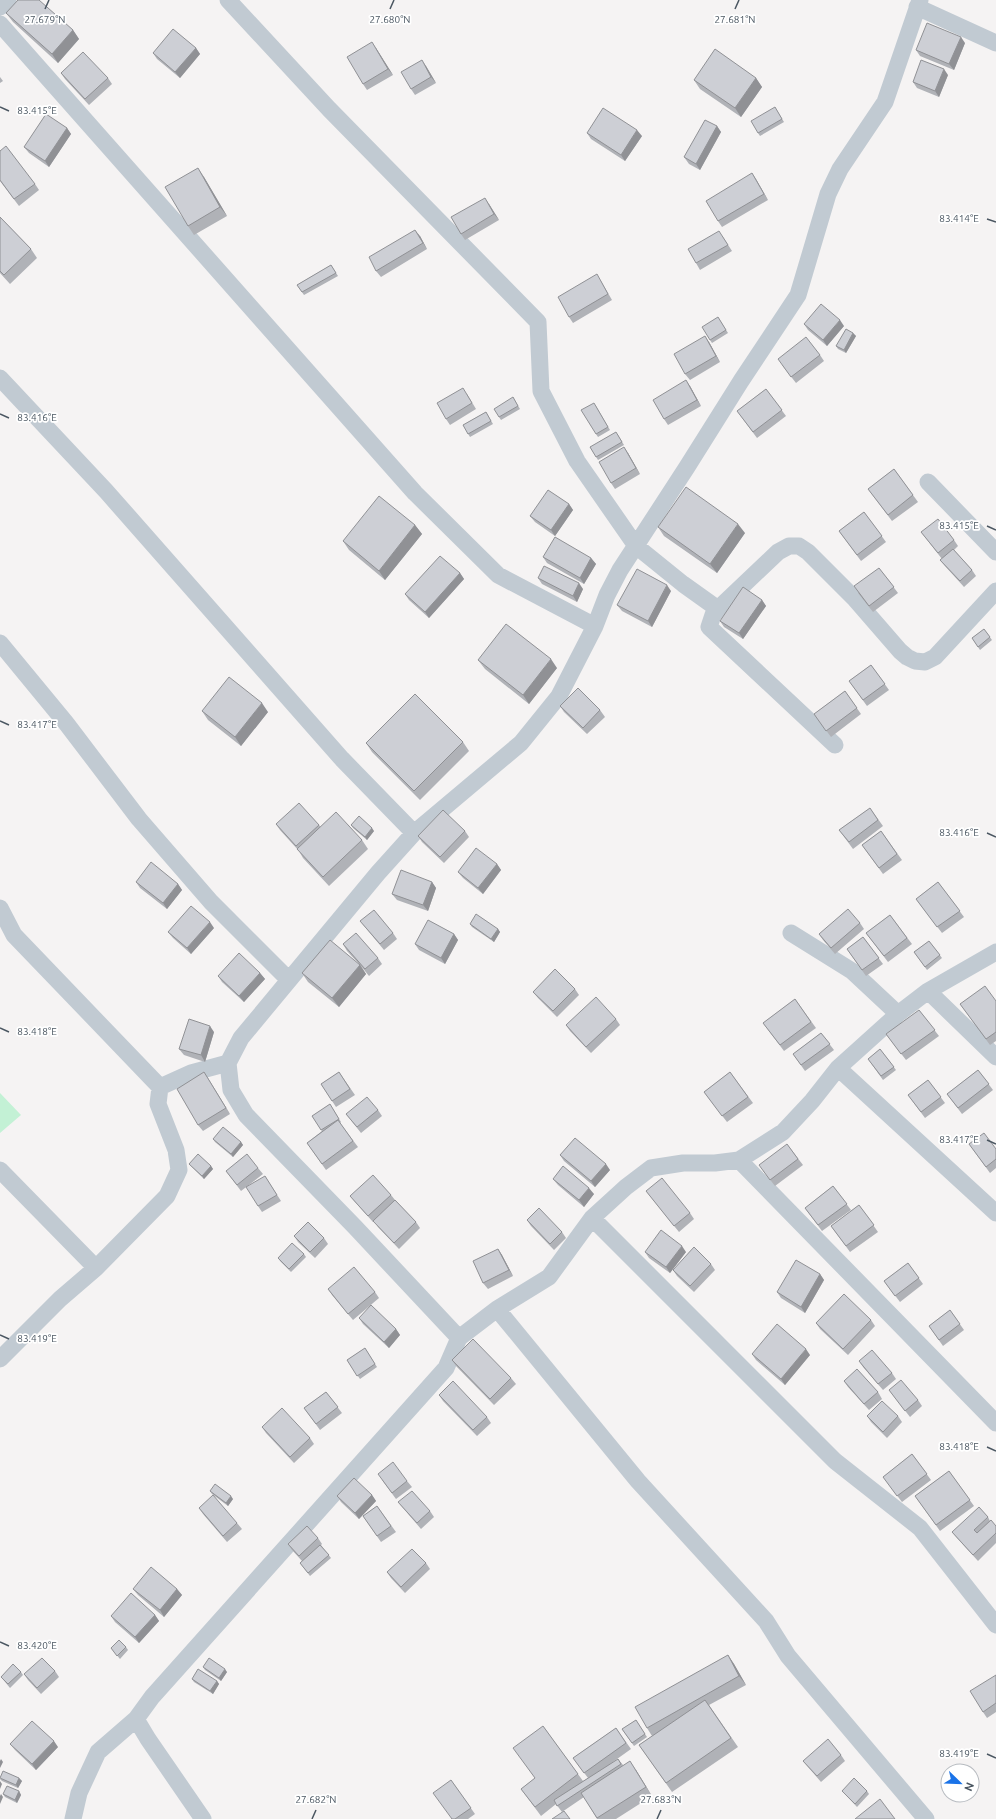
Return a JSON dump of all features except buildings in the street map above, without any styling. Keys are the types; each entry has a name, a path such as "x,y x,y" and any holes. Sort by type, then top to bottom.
{"street":[{"path":"0,7 8,0"},
{"path":"228,0 329,109 538,322 541,390 577,462 636,546 683,584 718,609"},
{"path":"460,1338 246,1115 231,1090 228,1063 242,1038 288,980 378,873 414,833 522,743 559,696 595,626 607,595 620,570 798,295 828,194 840,170 885,102 918,4 996,43"},
{"path":"1,28 415,493 498,575 595,626"},
{"path":"0,378 106,491 342,759 414,833"},
{"path":"928,482 996,552"},
{"path":"836,745 709,627 713,615 718,609 778,552 789,546 799,546 808,552 854,598 900,651 915,661 925,662 935,657 996,591"},
{"path":"0,643 66,723 139,819 205,896 288,980"},
{"path":"0,908 14,934 160,1087"},
{"path":"791,933 852,971 898,1014"},
{"path":"73,1819 79,1792 98,1752 136,1719 152,1697 446,1368 460,1338 497,1309 549,1277 592,1218 626,1187 651,1168 684,1163 714,1163 739,1160 783,1132 812,1101 838,1068 898,1014 928,991 996,952"},
{"path":"928,991 996,1057"},
{"path":"160,1087 191,1073 228,1063"},
{"path":"838,1068 996,1213"},
{"path":"0,1359 60,1299 96,1268 167,1196 179,1170 176,1150 158,1104 160,1087"},
{"path":"739,1160 996,1422"},
{"path":"0,1170 96,1268"},
{"path":"592,1218 835,1461 920,1528 996,1625"},
{"path":"497,1309 638,1481 766,1621 788,1656 926,1819"},
{"path":"136,1719 203,1819"}],"green space":[{"path":"0,1093 21,1115 0,1133"}]}
